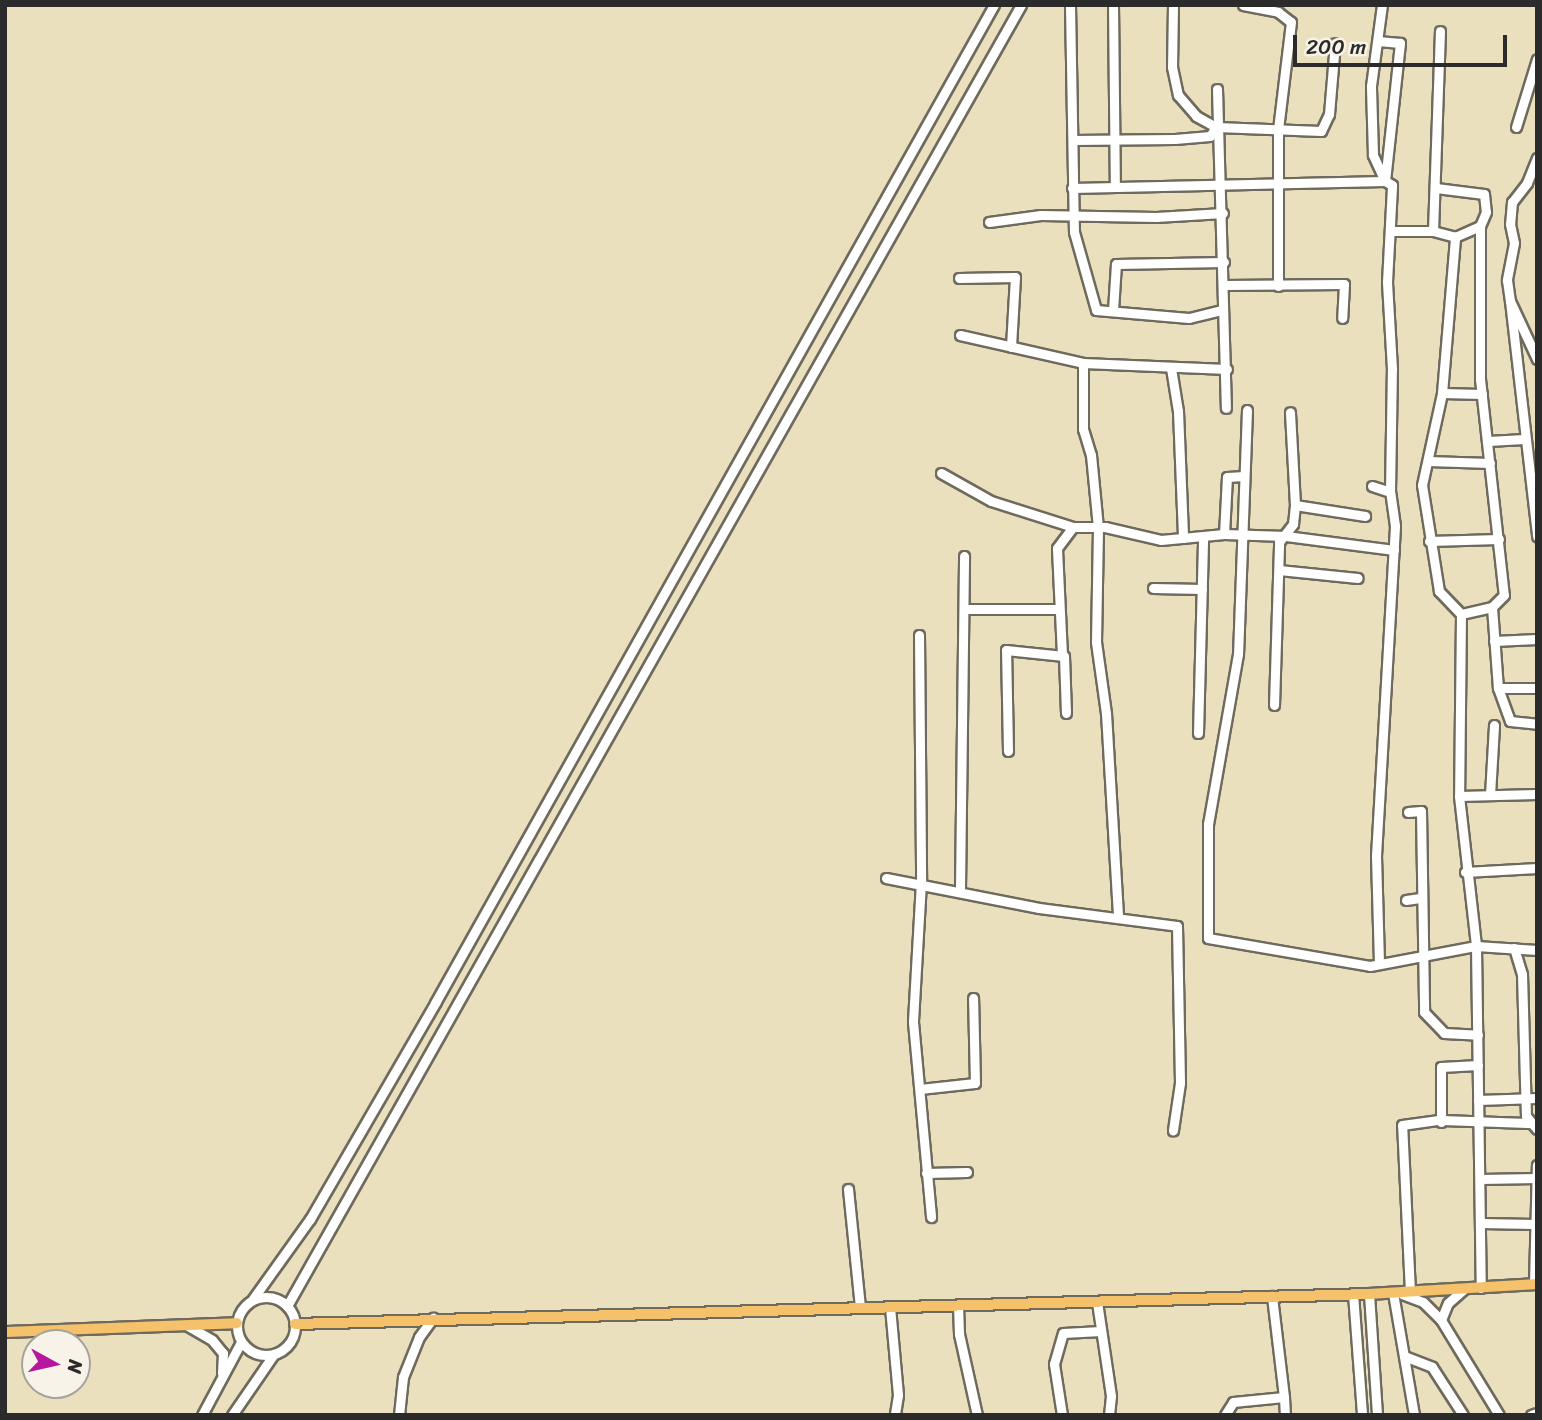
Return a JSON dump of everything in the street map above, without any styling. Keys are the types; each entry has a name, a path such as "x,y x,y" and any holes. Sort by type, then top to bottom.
{"main road":[{"path":"295,1324 433,1318 1369,1294 1535,1284"},
{"path":"5,1332 237,1324"}],"street":[{"path":"274,1354 256,1354 241,1342 237,1324 310,1219 435,1003 994,5"},
{"path":"287,1306 1021,5"},
{"path":"1070,5 1074,214 1088,291 1096,310 1189,318 1221,310"},
{"path":"1113,5 1115,187"},
{"path":"1172,5 1172,67 1178,95 1196,116 1216,127 1313,132 1325,128 1335,43"},
{"path":"1243,5 1278,12 1291,22 1278,130 1278,286"},
{"path":"1382,5 1371,86 1373,155 1385,181"},
{"path":"1433,231 1436,188 1433,143 1440,31"},
{"path":"1378,41 1400,43 1385,181"},
{"path":"1516,127 1537,59"},
{"path":"1217,89 1216,127 1223,213 1225,285 1221,310 1227,369 1226,408"},
{"path":"1073,140 1210,136 1216,127"},
{"path":"1527,183 1537,158"},
{"path":"1537,174 1512,202 1510,224 1514,243 1507,280 1537,536"},
{"path":"1072,188 1276,182 1385,181 1392,185 1387,219 1391,231 1387,282 1392,369 1390,492 1394,550 1376,856 1379,963"},
{"path":"1436,188 1484,194 1486,212 1480,226 1482,394 1504,595 1492,607 1461,614"},
{"path":"989,222 1074,214 1156,217 1223,213"},
{"path":"1391,231 1433,231 1455,237 1480,226"},
{"path":"1455,237 1442,393 1422,485 1439,591 1461,614 1459,796 1465,872 1476,946 1481,1287"},
{"path":"1113,310 1115,264 1224,262"},
{"path":"959,278 1015,277 1011,347"},
{"path":"1225,285 1344,284 1342,318"},
{"path":"1510,300 1537,359"},
{"path":"960,335 1083,363 1227,369"},
{"path":"1083,363 1083,429 1091,455 1098,527 1096,642 1106,713 1118,916"},
{"path":"1171,368 1178,411 1183,538"},
{"path":"1442,393 1482,394"},
{"path":"1247,410 1238,653 1208,824 1208,938 1370,966 1421,960 1476,946 1537,950"},
{"path":"1273,705 1279,542 1286,536 1295,505 1290,412"},
{"path":"1488,441 1524,439"},
{"path":"1428,461 1490,463"},
{"path":"941,473 991,500 1073,527 1098,527 1146,539 1203,538 1224,534 1286,536 1394,550"},
{"path":"1224,534 1227,477 1244,476"},
{"path":"1372,486 1390,492"},
{"path":"1295,505 1365,516"},
{"path":"1066,713 1057,548 1073,527"},
{"path":"1198,733 1203,538"},
{"path":"1429,541 1499,539"},
{"path":"960,889 964,555"},
{"path":"1279,570 1358,578"},
{"path":"1153,588 1202,589"},
{"path":"1492,607 1498,688 1510,721 1537,724"},
{"path":"965,609 1059,609"},
{"path":"919,635 921,882 913,1021 931,1217"},
{"path":"1494,641 1537,639"},
{"path":"1008,751 1006,650 1062,655"},
{"path":"1498,688 1537,688"},
{"path":"1490,795 1494,725"},
{"path":"1459,796 1537,794"},
{"path":"1408,811 1420,811 1424,1012 1434,1027 1453,1035 1478,1035"},
{"path":"1465,872 1537,868"},
{"path":"886,878 960,889 1038,908 1118,916 1177,926 1180,1083 1173,1130"},
{"path":"1406,900 1420,898"},
{"path":"1410,1292 1402,1125 1441,1122 1534,1126 1526,1099 1522,974 1514,948"},
{"path":"920,1089 975,1083 973,998"},
{"path":"1441,1122 1441,1068 1478,1065"},
{"path":"1478,1100 1537,1098"},
{"path":"1535,1284 1537,1165"},
{"path":"926,1173 967,1172"},
{"path":"1480,1179 1537,1178"},
{"path":"848,1189 860,1307"},
{"path":"1480,1223 1535,1224"},
{"path":"1441,1320 1448,1303 1464,1289"},
{"path":"1414,1415 1395,1293 1423,1302 1441,1320 1499,1415"},
{"path":"1353,1294 1362,1415"},
{"path":"1369,1294 1377,1415"},
{"path":"232,1415 274,1354 290,1342 295,1324 287,1306 270,1297 252,1300"},
{"path":"1272,1297 1285,1415"},
{"path":"1097,1302 1111,1396 1109,1415"},
{"path":"958,1305 959,1334 977,1415"},
{"path":"890,1307 898,1395 895,1415"},
{"path":"399,1415 403,1377 433,1318"},
{"path":"188,1326 212,1340 223,1353 222,1378"},
{"path":"1062,1415 1054,1364 1063,1333 1101,1332"},
{"path":"202,1415 241,1342"},
{"path":"1404,1356 1432,1367 1463,1415"},
{"path":"1225,1415 1233,1402 1284,1397"},
{"path":"1531,1415 1537,1413"}]}
